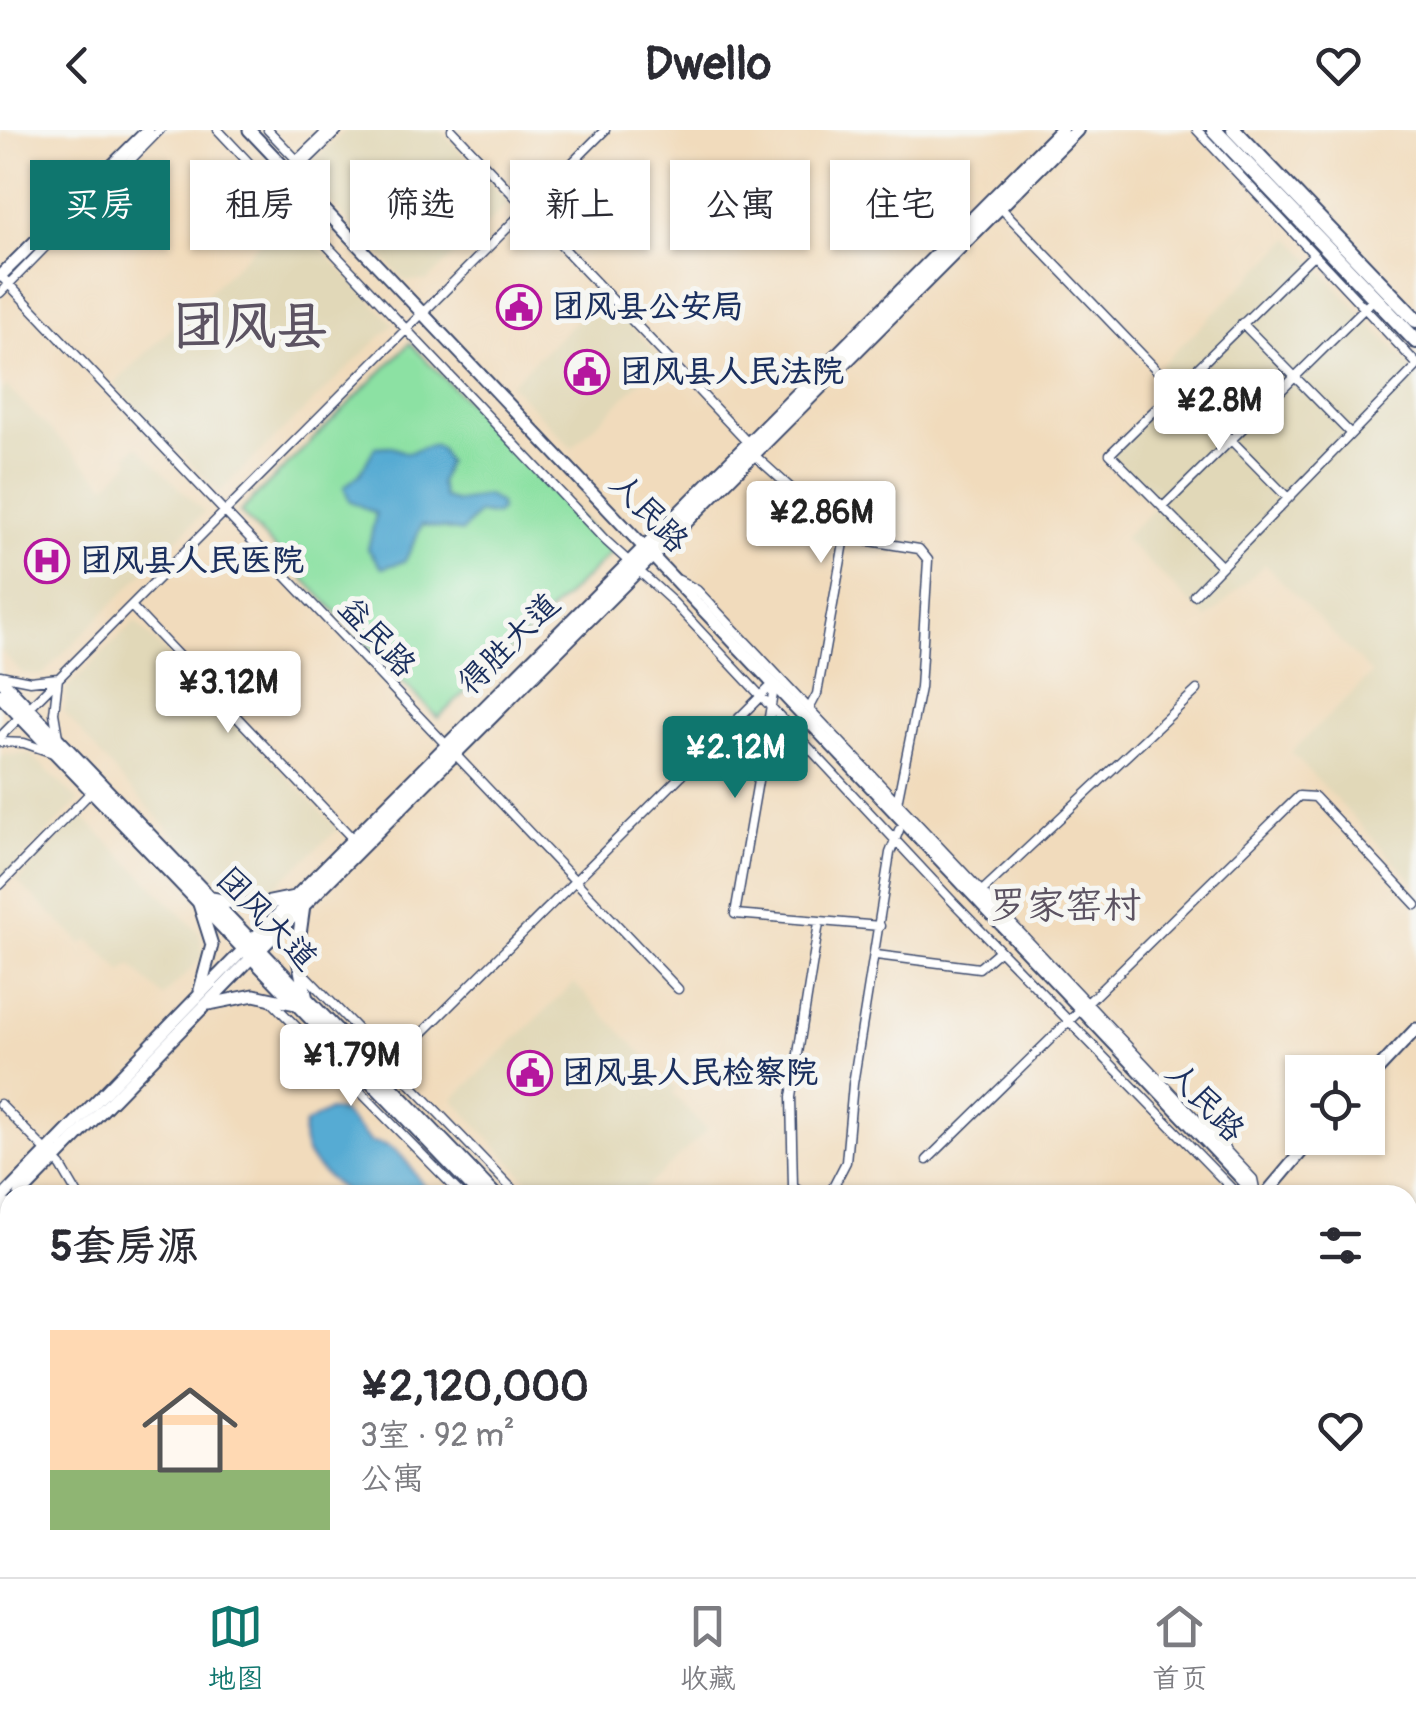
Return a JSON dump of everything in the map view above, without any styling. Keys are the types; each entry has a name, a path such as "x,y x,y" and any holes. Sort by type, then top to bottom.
{"highway":[{"path":"1214,130 1369,303 1416,341"},
{"path":"1234,130 1416,320"}],"main road":[{"name":"得胜大道","path":"751,449 1061,130"},
{"name":"得胜大道","path":"251,950 641,558 1077,130"},
{"name":"团风大道","path":"0,677 24,712 471,1185"},
{"name":"团风大道","path":"0,695 24,712"},
{"name":"团风大道","path":"58,748 92,792 204,901"},
{"name":"得胜大道","path":"301,900 353,840 450,750"},
{"path":"204,901 261,906 301,900 301,1002"},
{"name":"团风大道","path":"301,1002 380,1075 485,1185"}],"street":[{"path":"0,265 137,130"},
{"path":"0,293 2,278 148,130"},
{"path":"2,278 160,130"},
{"path":"218,130 407,331 641,558"},
{"name":"人民路","path":"238,130 421,317"},
{"name":"人民路","path":"249,130 278,160"},
{"path":"268,130 297,160 328,130"},
{"path":"307,160 338,130"},
{"path":"452,130 510,191"},
{"path":"575,160 605,130"},
{"path":"1194,595 1416,365 1369,303 1312,256 1197,130"},
{"path":"1000,208 1287,497"},
{"name":"人民路","path":"330,217 897,835 1248,1185"},
{"path":"0,740 510,226"},
{"path":"565,250 751,449 846,537 919,549 928,560 920,688 896,808"},
{"path":"1221,566 1110,454 1312,256"},
{"name":"益民路","path":"2,278 678,989"},
{"path":"1163,508 1369,303"},
{"path":"1242,323 1350,433"},
{"path":"809,709 817,694 846,537"},
{"name":"人民路","path":"641,558 671,575 896,808 977,895 1076,1012 1237,1185"},
{"path":"671,575 697,590 896,808"},
{"path":"131,606 353,840"},
{"path":"0,677 30,681 58,678"},
{"path":"0,740 58,748 54,713 58,678"},
{"path":"977,895 1197,690"},
{"path":"380,1075 768,696"},
{"path":"768,696 736,914 880,926"},
{"path":"0,885 92,792"},
{"path":"927,1160 1299,796 1315,797 1416,904"},
{"path":"834,1185 846,1162 853,1084 897,835"},
{"path":"897,835 999,951 1076,1012 1229,1185"},
{"path":"204,901 212,952 200,1002 235,996 301,1002"},
{"path":"792,1185 790,1106 819,923"},
{"name":"得胜大道","path":"17,1185 251,950"},
{"path":"876,955 979,968 999,951"},
{"path":"299,968 508,1185"},
{"path":"266,996 452,1185"},
{"path":"1385,1062 1416,1029"},
{"path":"0,1104 50,1156 71,1185"},
{"path":"1273,1185 1299,1155"},
{"name":"得胜大道","path":"28,1185 50,1156"}],"shaded area":[{"path":"346,130 440,130 468,160 350,160 350,223 330,202 330,160 314,160"},
{"path":"490,183 509,203 490,221"},
{"path":"1291,238 1416,372 1416,884 1291,752 1372,674 1265,564 1207,619 1123,538 1154,509 1104,457 1175,383 1160,366"},
{"path":"252,250 322,250 394,324 219,492 114,384"},
{"path":"375,250 460,250 427,281 405,281"},
{"name":"团风县人民法院","path":"602,296 663,360 572,448 510,384"},
{"name":"团风县人民医院","path":"6,386 106,485 131,461 127,456 137,446 204,512 42,675 22,673 0,650 0,392"},
{"path":"135,621 338,829 268,893 233,895 118,776 64,712 67,688"},
{"path":"30,754 79,801 0,881 0,755"},
{"path":"81,815 200,933 203,957 163,997 131,965 122,972 89,939 83,944 17,881"},
{"path":"574,983 676,1089 673,1094 707,1130 649,1185 532,1185 453,1099"}],"green space":[{"path":"410,343 612,552 438,718 240,512"}],"water":[{"path":"432,445 440,448 447,462 440,483 444,497 456,502 487,495 500,504 500,511 495,515 478,513 462,532 422,525 405,561 382,568 368,549 376,514 349,500 344,487 360,474 375,447 389,446 407,453"},
{"path":"329,1110 341,1111 371,1142 399,1154 424,1185 336,1185 309,1156 303,1136 305,1124"}],"place":[{"name":"团风县公安局","path":"519,307"},
{"name":"团风县人民法院","path":"587,372"},
{"name":"团风县人民医院","path":"47,561"},
{"name":"团风县人民检察院","path":"530,1073"}],"district":[{"name":"团风县","path":"250,326"},
{"name":"罗家窑村","path":"1065,906"}]}
